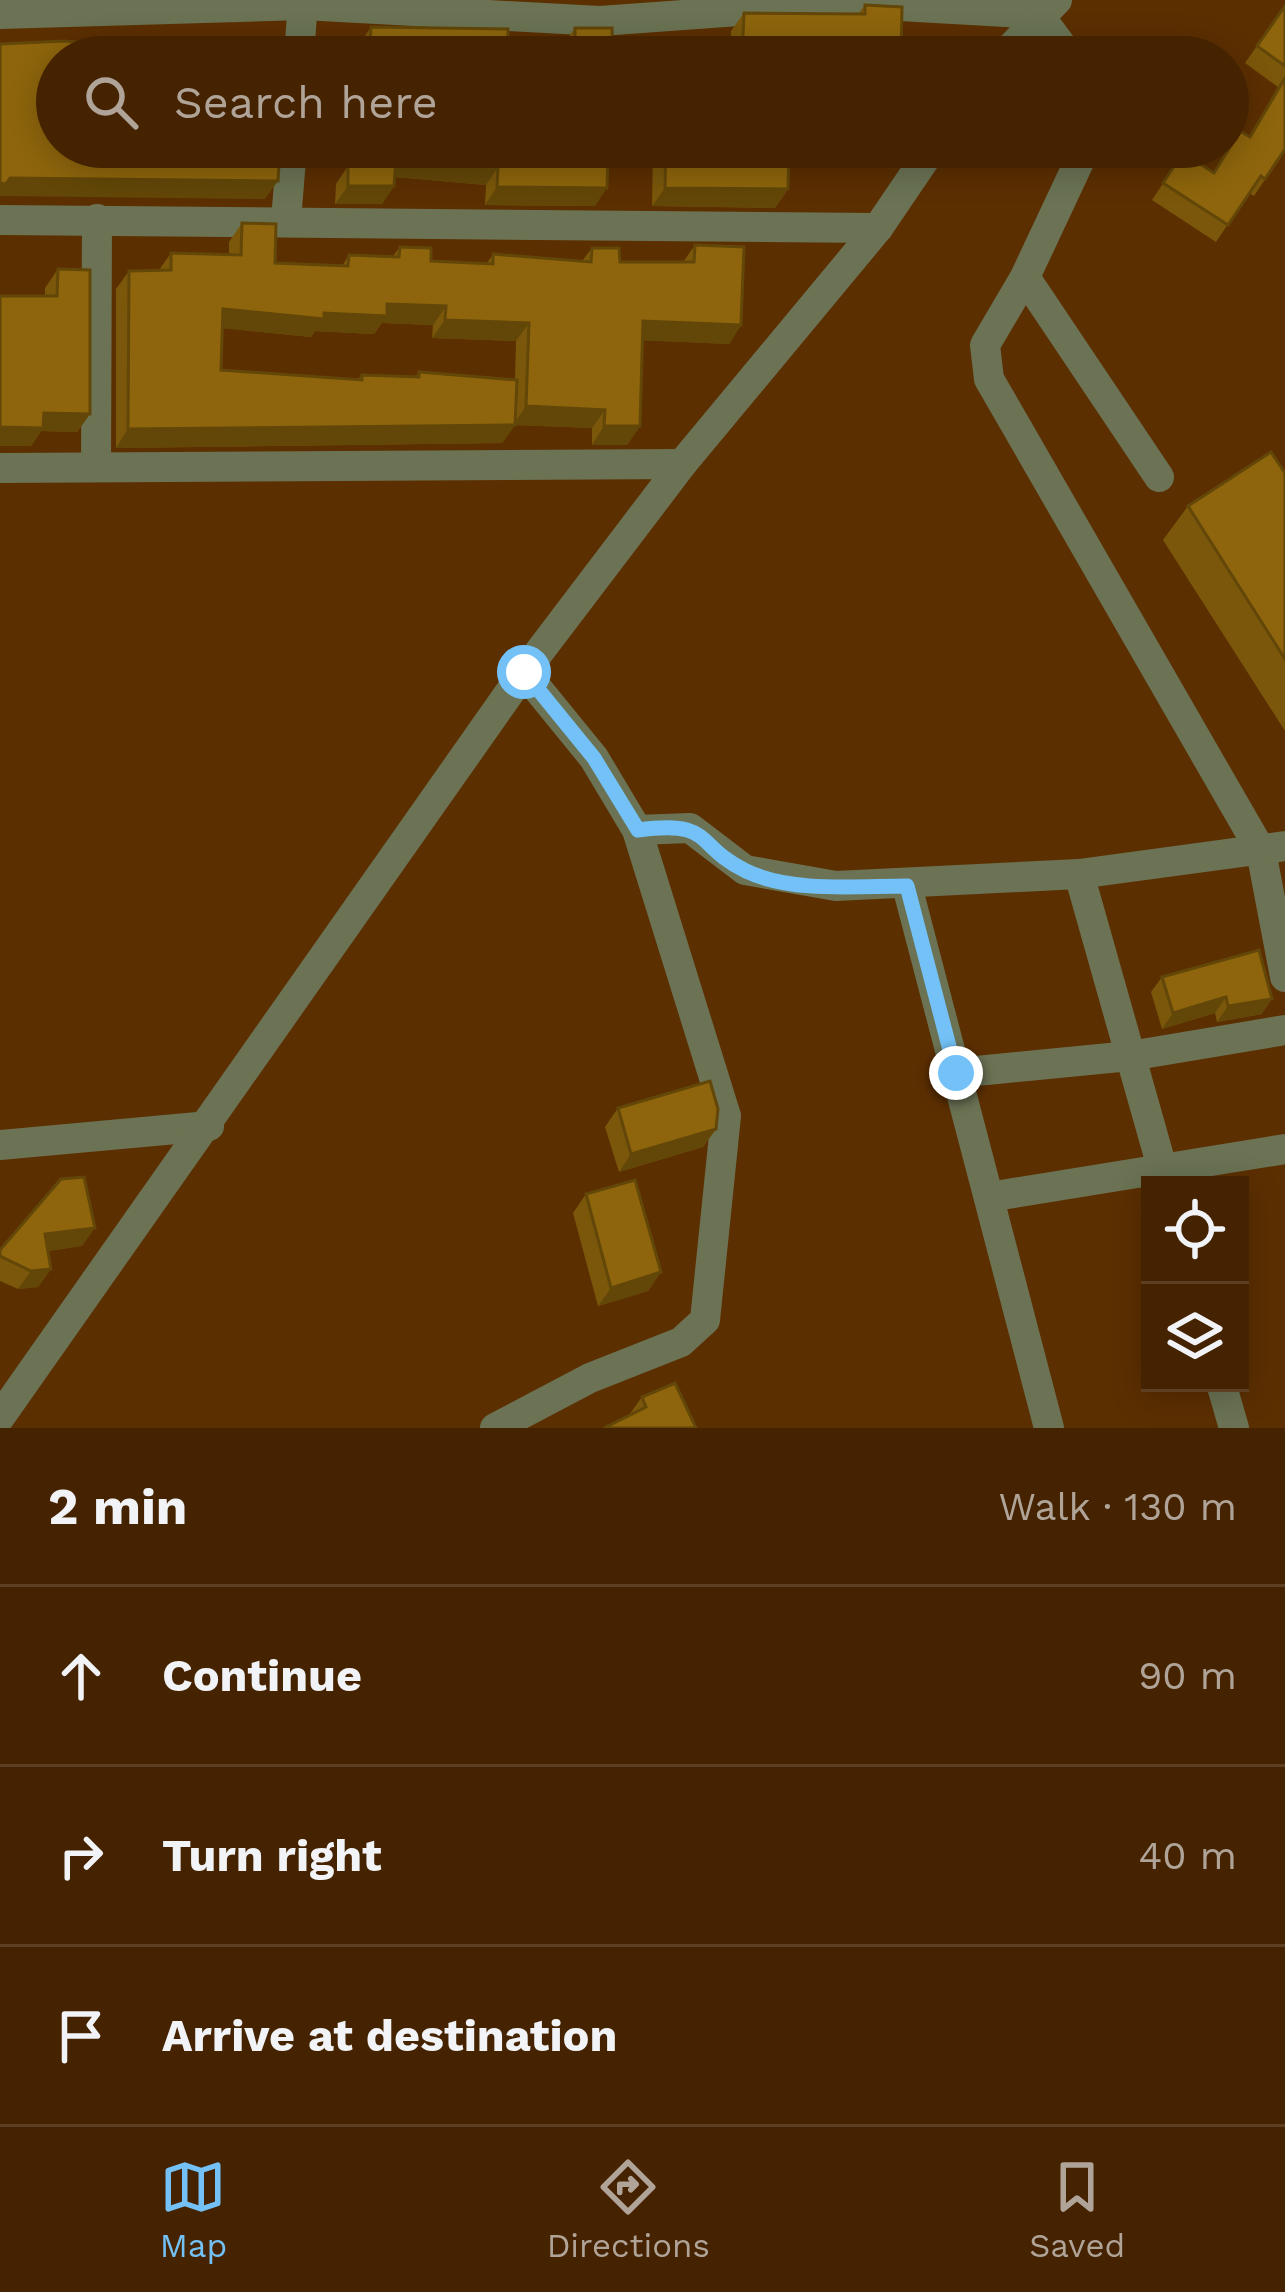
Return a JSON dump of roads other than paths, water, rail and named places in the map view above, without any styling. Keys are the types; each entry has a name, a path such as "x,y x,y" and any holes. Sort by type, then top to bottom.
{"street":[{"path":"0,14 303,3 597,10 848,2 1047,7"},
{"path":"301,36 303,3"},
{"path":"1021,36 1047,7"},
{"path":"1047,7 1060,36"},
{"path":"286,220 290,168"},
{"path":"8,1414 524,672 682,464 878,228 919,168"},
{"path":"1076,168 985,345 989,379 1273,849 1285,977"},
{"path":"96,467 97,219"},
{"path":"0,220 878,228"},
{"path":"1024,277 1159,477"},
{"path":"0,468 682,464"},
{"path":"495,1428 590,1378 681,1342 705,1320 725,1116 638,830 594,758 524,672"},
{"path":"638,830 690,828 745,870 782,880 907,886 1079,874 1273,849"},
{"path":"1079,874 1165,1176 1285,1149"},
{"path":"907,886 1049,1428"},
{"path":"956,1073 1130,1056 1285,1030"},
{"path":"0,1144 209,1126"},
{"path":"989,1197 1141,1179"},
{"path":"1224,1392 1234,1428"}]}
